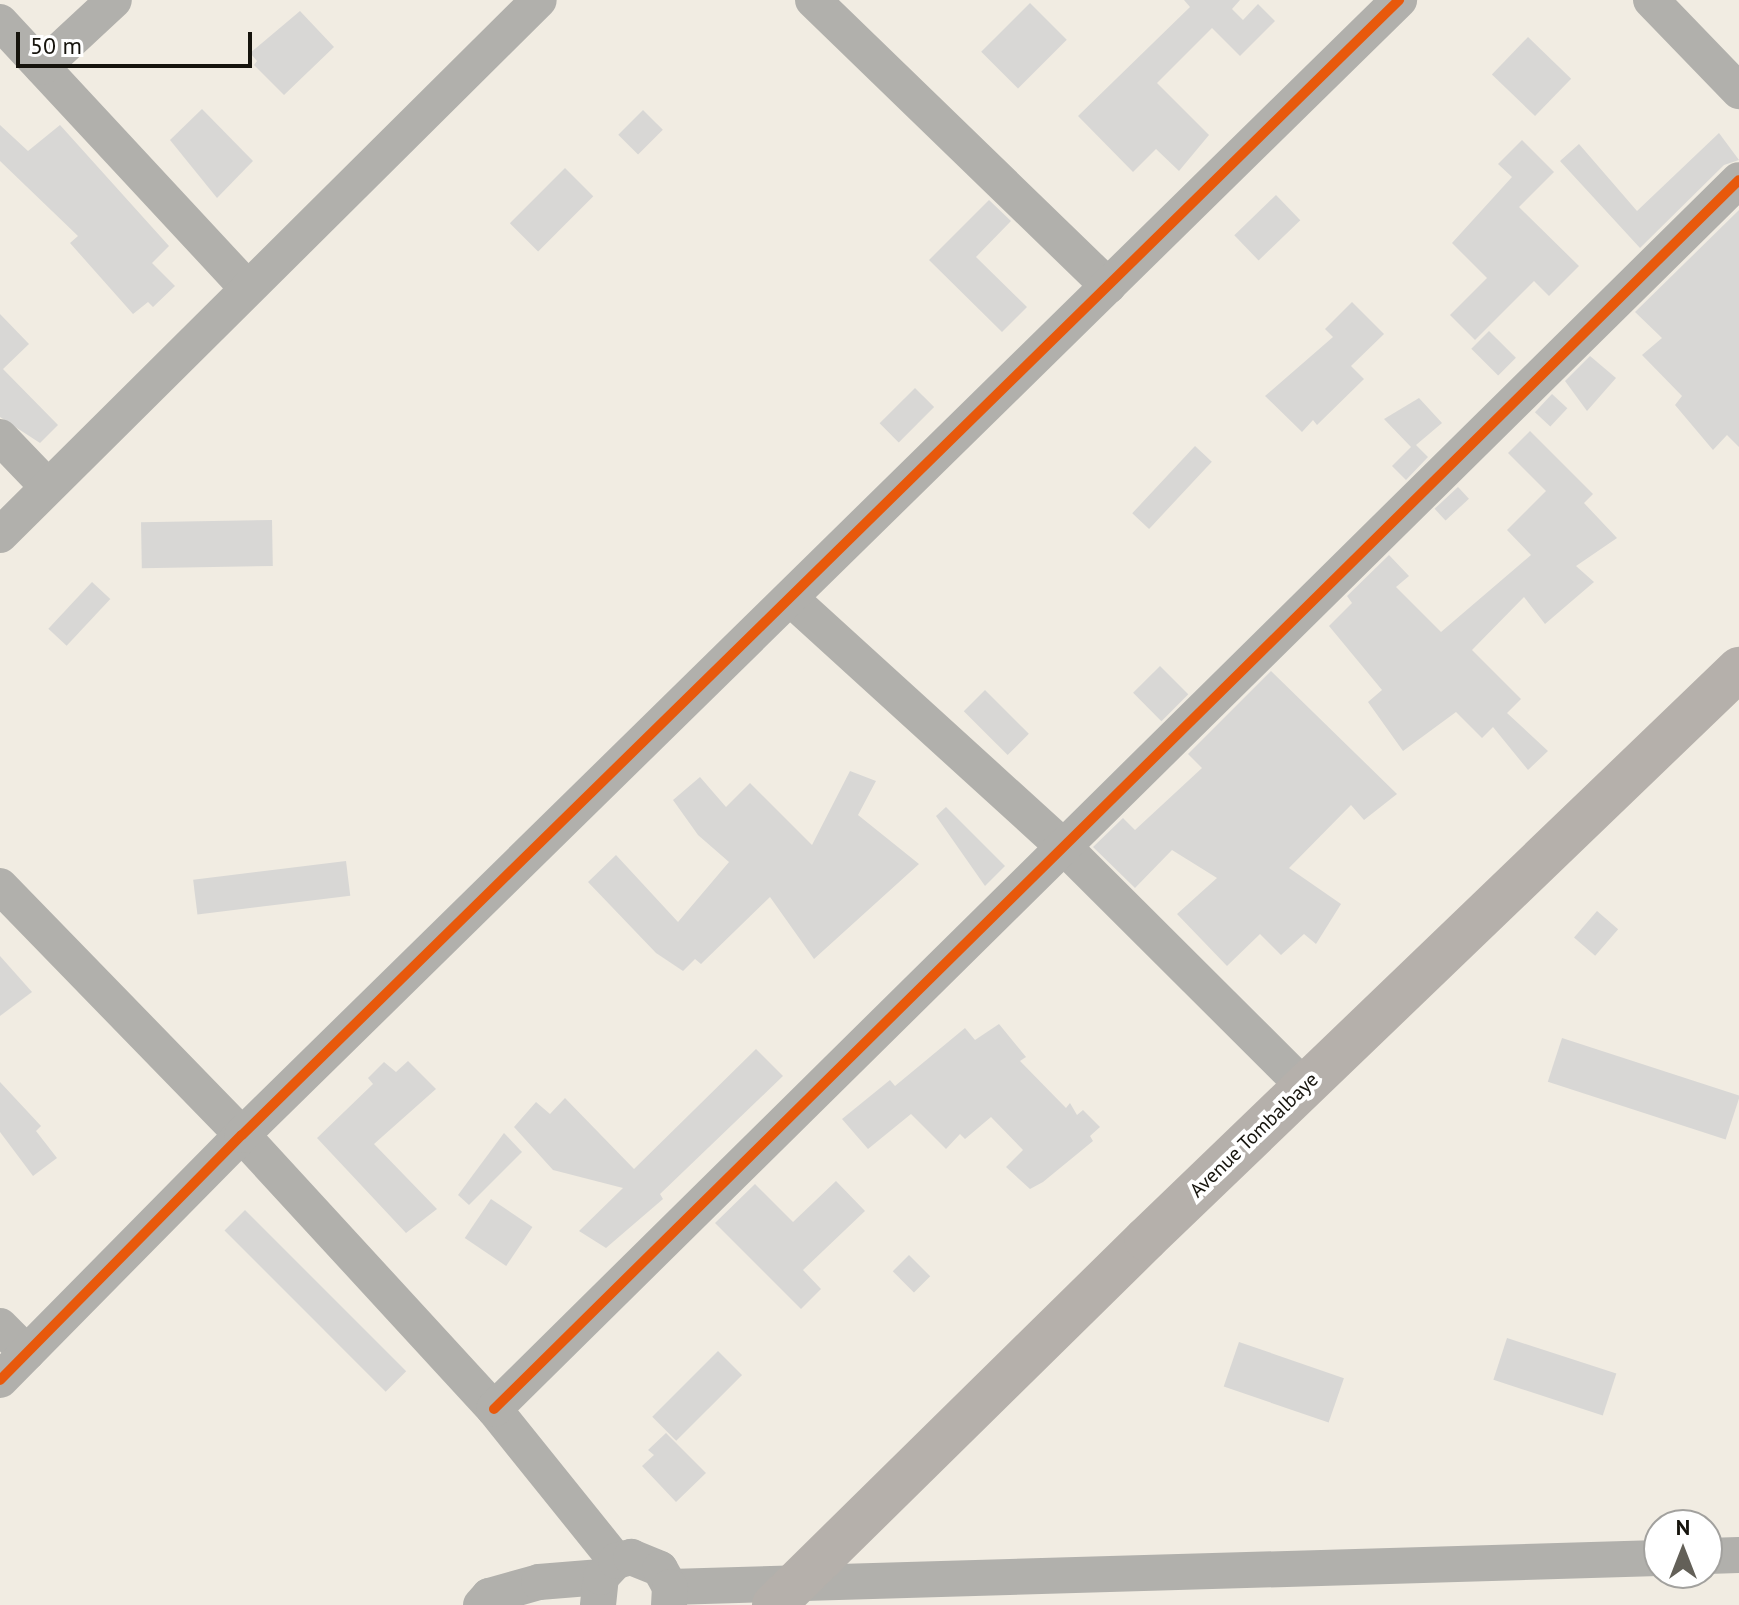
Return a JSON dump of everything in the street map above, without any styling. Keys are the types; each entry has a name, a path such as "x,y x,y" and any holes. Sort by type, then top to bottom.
{"main road":[{"name":"Avenue Tombalbaye","path":"788,1593 1305,1087 1739,669"}],"street":[{"path":"42,67 114,0"},
{"path":"0,535 539,0"},
{"path":"813,0 1108,286"},
{"path":"0,1380 242,1135 1399,0"},
{"path":"1651,0 1739,91"},
{"path":"0,22 247,288"},
{"path":"494,1409 1739,180"},
{"path":"0,437 48,487"},
{"path":"790,598 1063,846 1305,1087"},
{"path":"0,886 242,1135 494,1409 605,1581"},
{"path":"0,1326 27,1353"},
{"path":"481,1605 489,1596 539,1582 605,1581 647,1560 660,1569 669,1596 1643,1559"}],"building":[{"path":"1184,0 1240,0 1232,9 1243,20 1258,4 1275,21 1240,56 1212,28 1157,83 1209,135 1179,171 1156,149 1133,172 1078,116 1190,7"},
{"path":"1030,3 1067,40 1018,89 981,52"},
{"path":"300,11 334,47 284,95 254,65 257,61 250,53"},
{"path":"1528,37 1571,79 1535,116 1492,74"},
{"path":"202,109 253,161 217,198 170,140"},
{"path":"643,110 663,130 638,155 618,135"},
{"path":"0,125 28,151 60,125 169,246 152,263 175,286 153,307 148,302 133,314 70,243 78,236 0,161"},
{"path":"1719,133 1739,160 1724,165 1640,248 1560,161 1579,144 1637,211"},
{"path":"1522,140 1554,172 1519,207 1579,266 1549,296 1534,281 1475,340 1450,315 1487,278 1452,243 1512,177 1498,164"},
{"path":"565,168 593,196 538,251 510,223"},
{"path":"1276,195 1300,220 1259,260 1234,235"},
{"path":"989,200 1011,221 976,257 1027,307 1002,332 929,260"},
{"path":"1739,210 1739,447 1727,435 1713,450 1675,405 1682,396 1642,355 1662,338 1635,312"},
{"path":"1352,302 1384,334 1351,366 1364,379 1317,425 1313,420 1302,432 1265,396 1333,337 1325,329"},
{"path":"0,314 29,344 3,369 58,425 40,443 0,417"},
{"path":"1489,331 1516,358 1498,376 1471,349"},
{"path":"1590,356 1616,378 1587,411 1565,381"},
{"path":"915,388 934,407 899,442 880,423"},
{"path":"1552,394 1567,408 1550,427 1535,412"},
{"path":"1419,398 1442,423 1416,445 1428,457 1406,480 1392,466 1411,447 1384,419"},
{"path":"1530,431 1593,494 1584,503 1617,538 1576,566 1594,582 1545,624 1524,597 1472,650 1521,699 1507,713 1548,751 1528,770 1493,727 1482,738 1456,712 1403,751 1368,702 1382,690 1329,626 1352,603 1347,596 1389,555 1409,576 1396,587 1441,632 1531,555 1507,530 1546,491 1508,453"},
{"path":"1195,446 1212,462 1149,529 1132,513"},
{"path":"1458,487 1469,499 1446,521 1435,509"},
{"path":"272,520 273,566 142,568 141,522"},
{"path":"92,582 110,599 67,646 48,629"},
{"path":"1160,666 1188,694 1161,721 1133,693"},
{"path":"1271,671 1397,794 1364,820 1351,805 1289,868 1341,904 1316,944 1304,934 1281,955 1260,934 1227,966 1177,914 1217,878 1172,850 1135,888 1093,847 1123,818 1135,830 1202,768 1188,754"},
{"path":"985,690 1029,734 1008,755 964,711"},
{"path":"850,771 876,781 858,815 919,864 814,959 770,897 701,964 695,959 683,971 656,953 588,882 616,855 678,922 729,862 698,835 673,800 700,777 726,807 750,783 812,845"},
{"path":"946,807 1005,866 985,886 936,816"},
{"path":"346,861 350,896 197,915 193,880"},
{"path":"1597,911 1618,929 1595,956 1574,937"},
{"path":"0,956 32,992 0,1016"},
{"path":"999,1024 1026,1057 1020,1061 1066,1108 1070,1103 1077,1115 1083,1110 1100,1127 1090,1136 1093,1141 1043,1182 1030,1189 1006,1167 1023,1150 991,1117 965,1139 960,1134 946,1149 911,1114 868,1149 842,1119 890,1080 895,1086 965,1028 975,1040"},
{"path":"1562,1038 1739,1096 1726,1140 1548,1082"},
{"path":"756,1049 783,1076 660,1194 663,1199 606,1248 579,1231 623,1188 553,1170 514,1127 536,1102 550,1114 565,1098 634,1169"},
{"path":"408,1061 436,1089 374,1144 437,1209 406,1233 317,1138 373,1084 368,1078 384,1062 396,1072"},
{"path":"0,1082 41,1126 36,1131 57,1158 33,1176 0,1132"},
{"path":"504,1133 522,1152 469,1205 458,1195"},
{"path":"836,1181 865,1211 803,1270 821,1289 801,1309 715,1223 755,1184 793,1222"},
{"path":"491,1199 532,1227 506,1266 465,1238"},
{"path":"245,1210 406,1371 386,1392 224,1231"},
{"path":"909,1255 930,1276 914,1292 893,1271"},
{"path":"1507,1338 1616,1374 1603,1415 1493,1380"},
{"path":"1239,1342 1344,1378 1329,1423 1224,1386"},
{"path":"718,1351 742,1375 676,1441 652,1417"},
{"path":"666,1433 706,1473 676,1502 642,1466 654,1455 648,1450"}],"cycle path":[{"path":"0,1380 242,1135 1399,0"},
{"path":"494,1409 1739,180"}]}
